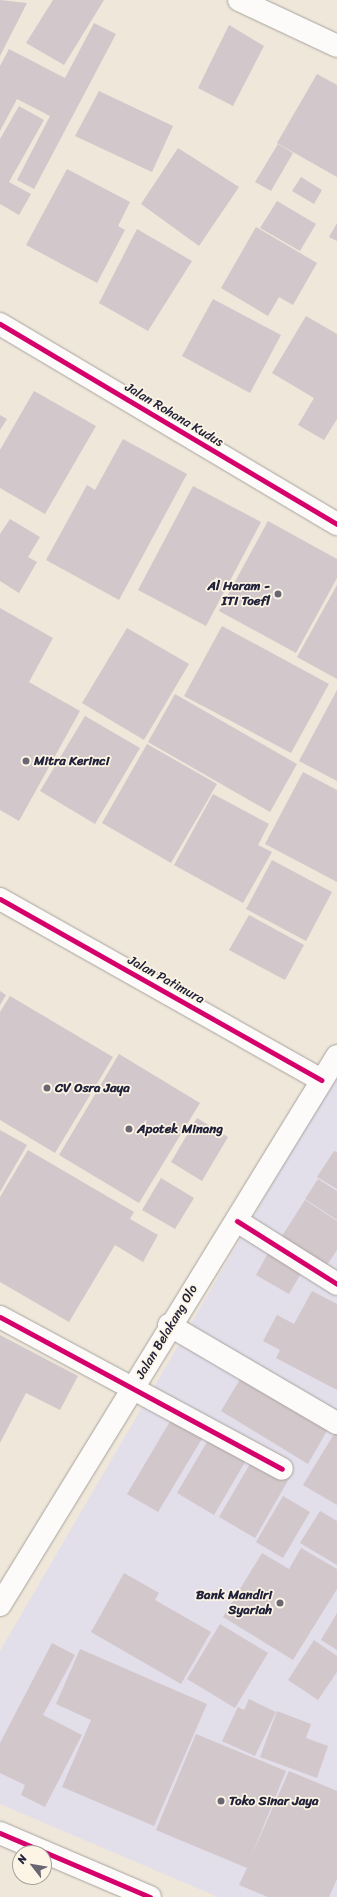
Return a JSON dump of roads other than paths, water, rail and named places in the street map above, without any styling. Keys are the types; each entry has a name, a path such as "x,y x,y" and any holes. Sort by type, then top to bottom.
{"street":[{"path":"239,0 337,46"},
{"name":"Jalan Rohana Kudus","path":"0,324 337,524"},
{"name":"Jalan Patimura","path":"0,899 321,1080"},
{"name":"Jalan Belakang Olo","path":"0,1605 134,1386 169,1325 237,1221 321,1080 337,1056"},
{"path":"237,1221 337,1284"},
{"path":"0,1317 134,1386 282,1469"},
{"path":"169,1325 337,1423"},
{"path":"0,1833 150,1897"}],"place":[{"name":"Al Haram - ITI Toefl","path":"278,594"},
{"name":"Mitra Kerinci","path":"26,761"},
{"name":"CV Osra Jaya","path":"47,1088"},
{"name":"Apotek Minang","path":"129,1129"},
{"name":"Bank Mandiri Syariah","path":"280,1603"},
{"name":"Toko Sinar Jaya","path":"221,1801"}]}
